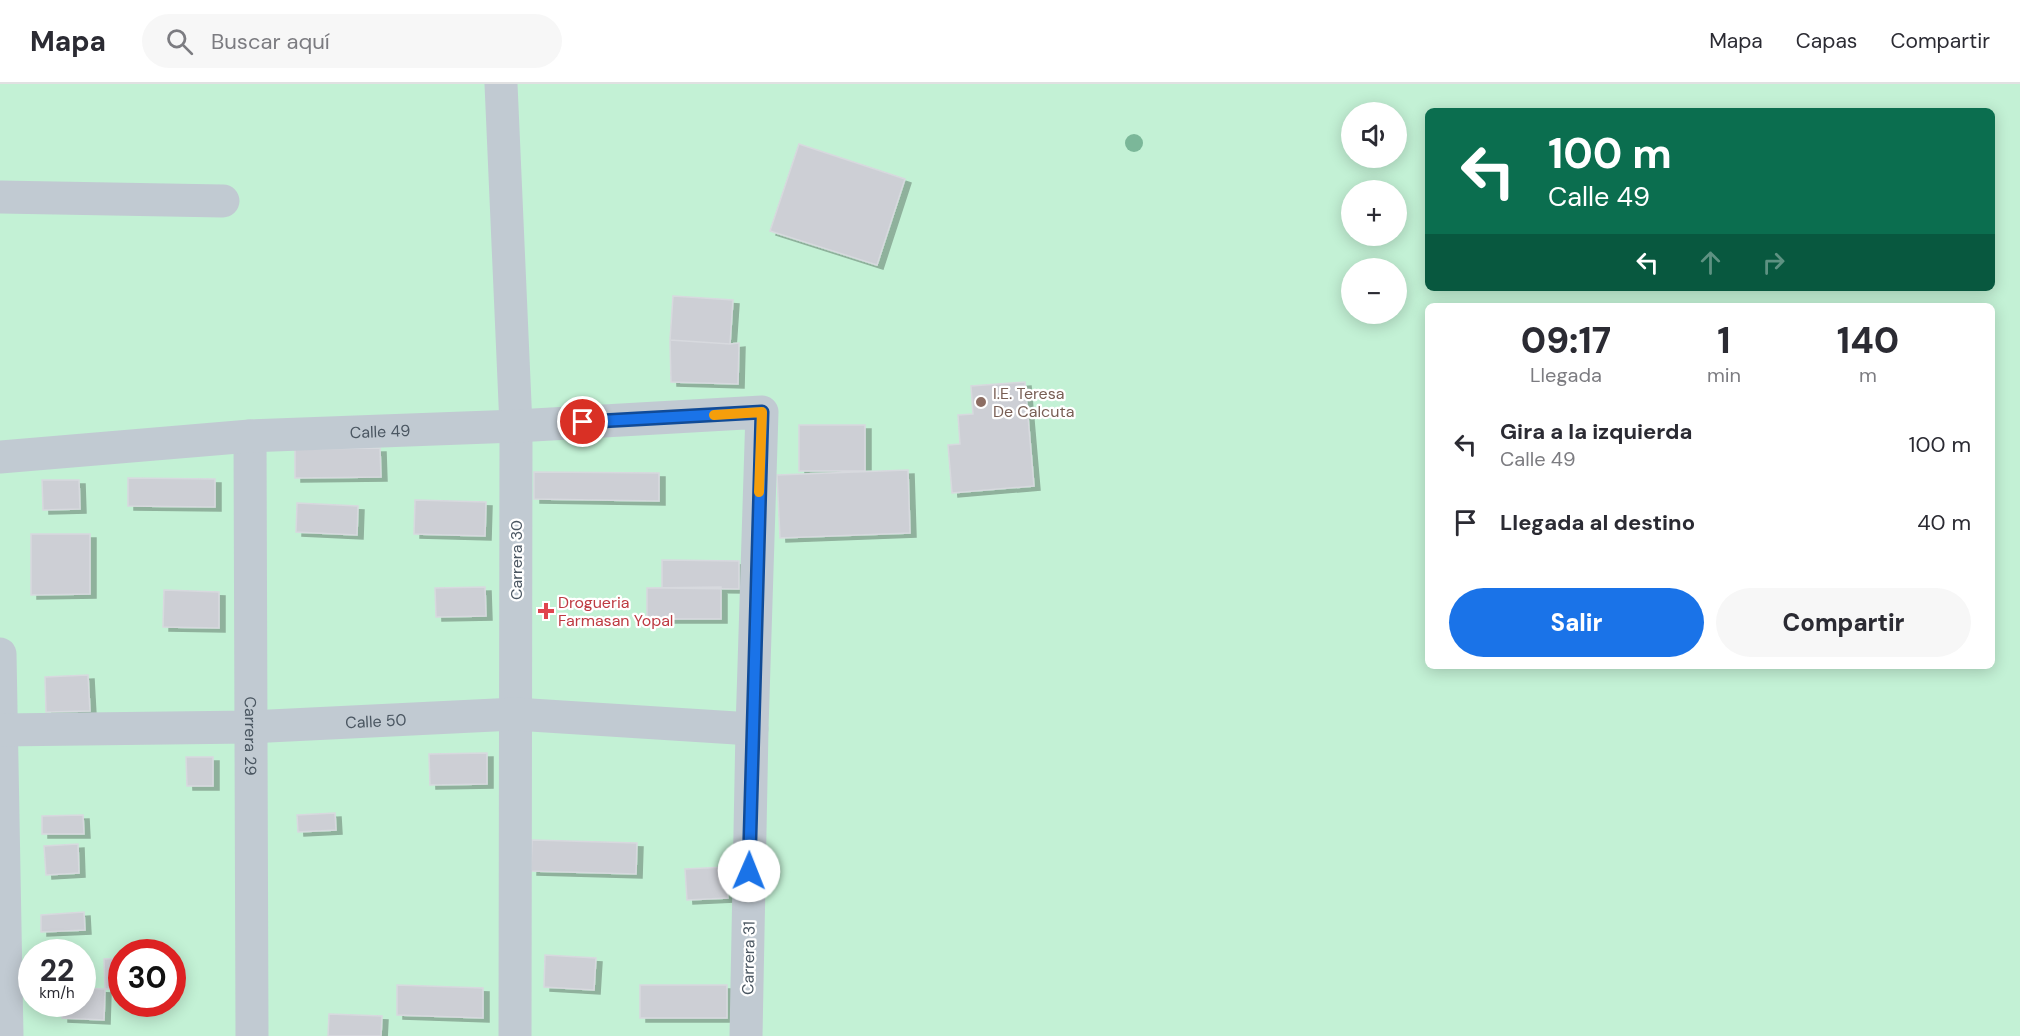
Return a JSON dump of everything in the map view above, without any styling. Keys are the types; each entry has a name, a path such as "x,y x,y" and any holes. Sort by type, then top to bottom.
{"street":[{"name":"Carrera 30","path":"501,84 516,426 515,1036"},
{"path":"0,197 223,201"},
{"name":"Calle 49","path":"0,457 250,436 516,426 762,412"},
{"name":"Carrera 31","path":"746,1036 752,729 762,412"},
{"name":"Carrera 29","path":"250,436 252,1036"},
{"path":"0,654 7,1036"},
{"name":"Calle 50","path":"1,730 251,727 515,714 752,729"}],"green space":[{"path":"0,84 2020,84 2020,1036 0,1036"}],"building":[{"path":"799,144 905,179 877,265 770,231"},
{"path":"673,296 733,300 730,344 670,340"},
{"path":"670,340 739,343 738,384 671,382"},
{"path":"1025,382 1034,486 952,493 948,445 960,444 958,415 973,414 971,386"},
{"path":"799,425 865,425 865,471 799,471"},
{"path":"380,448 381,477 295,478 295,449"},
{"path":"908,470 910,533 780,538 777,475"},
{"path":"534,472 659,473 659,501 534,499"},
{"path":"128,478 215,479 215,507 128,506"},
{"path":"42,480 79,480 80,509 43,510"},
{"path":"415,500 486,502 485,536 414,534"},
{"path":"297,503 358,506 357,535 296,532"},
{"path":"31,534 90,534 90,594 31,595"},
{"path":"662,560 739,561 739,589 662,588"},
{"path":"485,587 486,616 436,617 435,588"},
{"path":"721,587 721,619 647,619 647,588"},
{"path":"164,590 219,592 219,628 163,627"},
{"path":"88,675 90,711 46,712 45,677"},
{"path":"487,753 487,784 430,785 429,754"},
{"path":"186,757 213,757 213,786 187,786"},
{"path":"335,813 336,830 298,832 297,815"},
{"path":"83,815 84,834 42,834 42,816"},
{"path":"532,840 637,843 636,874 531,871"},
{"path":"78,844 79,873 46,875 44,846"},
{"path":"726,867 728,898 687,900 685,869"},
{"path":"84,912 85,930 41,932 41,915"},
{"path":"545,955 596,958 594,990 544,987"},
{"path":"104,959 108,959 108,989 105,989"},
{"path":"397,985 483,988 483,1018 397,1015"},
{"path":"640,985 727,985 727,1018 640,1018"},
{"path":"96,989 105,989 104,1020 62,1018 96,1017"},
{"path":"329,1014 382,1016 381,1036 328,1036"}],"slow traffic":[{"path":"714,415 762,412 759,492"}],"place":[{"name":"I.E. Teresa De Calcuta","path":"981,402"},
{"name":"Drogueria Farmasan Yopal","path":"546,611"}],"route":[{"path":"583,422 762,412 749,871"}]}
